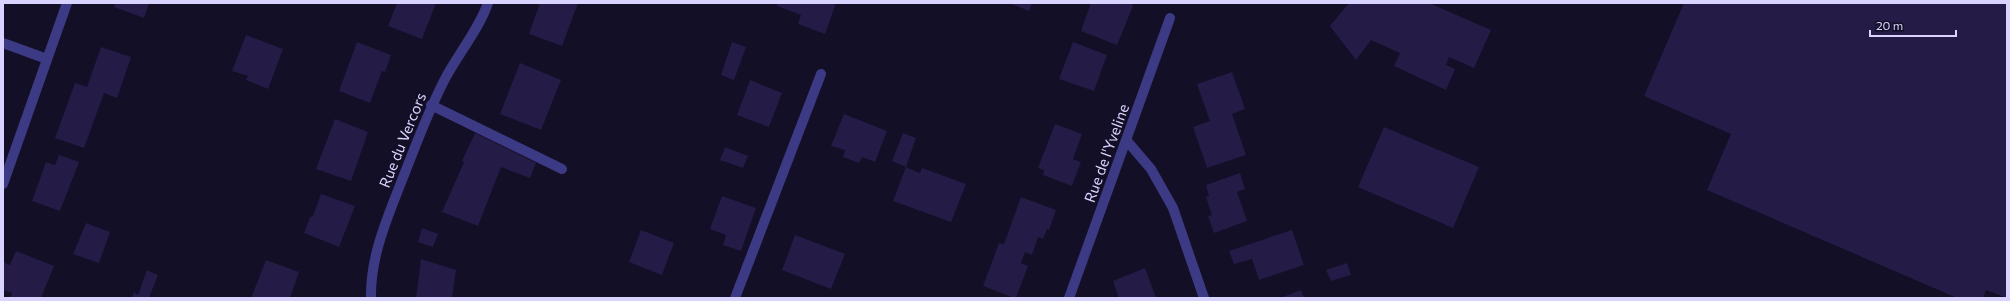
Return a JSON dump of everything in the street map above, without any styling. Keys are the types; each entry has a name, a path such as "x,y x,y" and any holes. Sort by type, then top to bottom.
{"street":[{"path":"3,184 67,3"},
{"name":"Rue du Vercors","path":"371,298 374,261 385,224 431,105 461,50 484,13 488,3"},
{"name":"Rue de l'Yveline","path":"1069,298 1127,141 1170,18"},
{"path":"3,43 47,59"},
{"path":"735,298 821,74"},
{"path":"431,105 562,169"},
{"path":"1127,141 1151,169 1173,208 1204,298"}],"building":[{"path":"115,3 149,3 144,18 114,7"},
{"path":"397,3 436,3 422,39 388,26"},
{"path":"540,3 578,3 562,46 529,34"},
{"path":"778,3 836,3 825,34 798,24 801,15 777,6"},
{"path":"1009,3 1032,3 1029,11"},
{"path":"1091,3 1130,3 1133,6 1117,45 1081,31"},
{"path":"1349,3 1429,3 1491,30 1474,68 1449,57 1446,65 1455,69 1446,90 1394,66 1400,53 1371,40 1356,60 1330,26"},
{"path":"1684,3 2007,3 2007,298 1986,290 1983,298 1957,298 1707,190 1731,134 1644,96"},
{"path":"246,35 283,49 268,89 246,80 248,76 232,71"},
{"path":"357,42 391,55 385,72 382,71 370,103 339,91"},
{"path":"732,42 746,47 734,80 721,75"},
{"path":"1073,42 1107,55 1094,91 1059,79"},
{"path":"101,47 131,57 117,98 104,93 84,148 55,138 75,83 87,87"},
{"path":"520,63 561,80 541,130 500,114"},
{"path":"1232,72 1245,109 1232,114 1246,155 1207,168 1193,127 1210,121 1197,84"},
{"path":"750,80 782,93 769,127 737,115"},
{"path":"844,114 887,131 875,162 862,157 859,163 843,157 845,150 831,146"},
{"path":"335,119 368,132 351,181 316,169"},
{"path":"1055,124 1082,134 1073,159 1081,162 1072,186 1043,175 1044,170 1038,168"},
{"path":"1384,127 1479,167 1453,228 1358,187"},
{"path":"475,133 536,163 530,178 501,167 478,226 442,212 464,162 462,161"},
{"path":"903,133 916,138 906,167 892,161"},
{"path":"725,147 748,156 743,168 720,160"},
{"path":"59,155 79,162 60,211 32,201 46,162 55,165"},
{"path":"906,167 920,173 922,168 966,184 951,222 893,201"},
{"path":"1240,173 1245,189 1237,192 1247,221 1214,233 1208,216 1212,215 1206,197 1209,196 1206,185"},
{"path":"321,194 355,206 339,247 304,233 310,217 313,216"},
{"path":"722,196 756,208 741,251 723,245 726,235 710,229"},
{"path":"1021,197 1056,210 1049,230 1047,229 1043,239 1038,237 1032,255 1025,252 1021,263 1028,266 1016,298 1014,298 983,286 999,243 1004,244"},
{"path":"86,223 110,232 99,263 73,254"},
{"path":"422,228 438,234 433,247 418,242"},
{"path":"641,230 674,243 662,275 629,262"},
{"path":"1292,230 1304,265 1259,280 1252,259 1234,264 1229,251"},
{"path":"795,235 845,254 831,289 782,270"},
{"path":"16,251 54,266 41,298 10,298 12,293 3,290 3,262 10,265"},
{"path":"421,259 456,270 452,298 416,298"},
{"path":"266,260 299,272 290,298 251,298"},
{"path":"1347,263 1351,275 1331,281 1326,270"},
{"path":"1145,268 1156,298 1119,298 1113,281"},
{"path":"147,270 158,275 149,298 132,297 134,292 138,295"},
{"path":"1301,290 1304,298 1280,298"}]}
